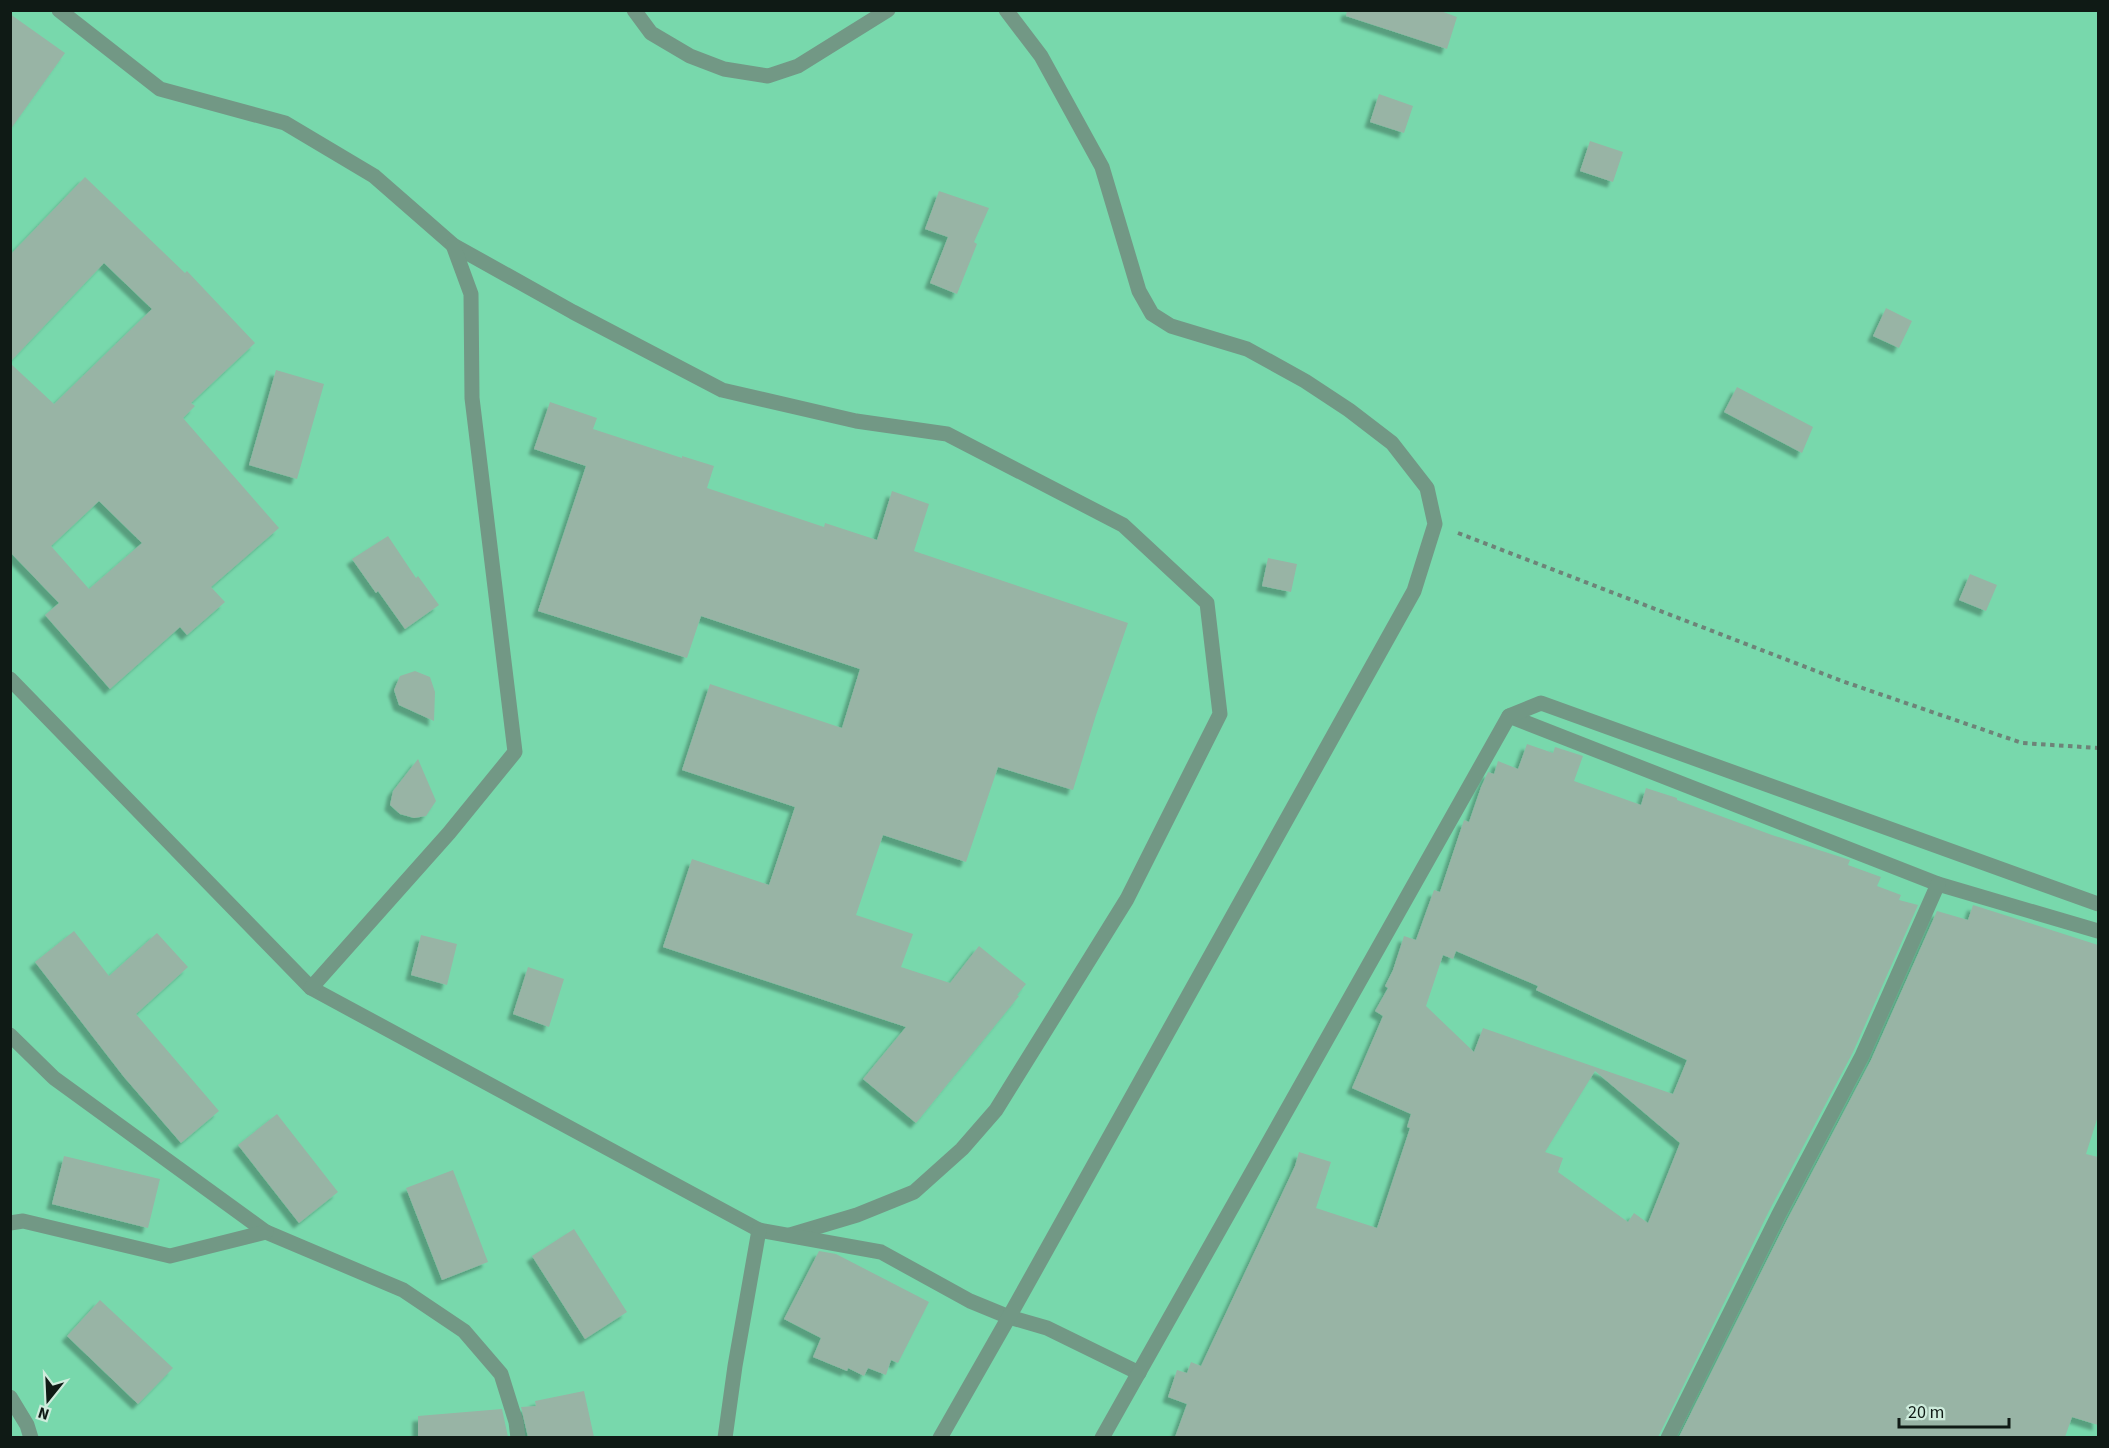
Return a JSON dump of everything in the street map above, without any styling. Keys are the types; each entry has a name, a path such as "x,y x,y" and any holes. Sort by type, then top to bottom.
{"street":[{"path":"59,10 160,89 285,123 374,176 453,245 573,312 722,390 856,421 947,434 1123,525 1207,603 1220,714 1127,899 996,1110 962,1149 914,1192 857,1215 790,1235"},
{"path":"634,10 651,33 690,56 724,69 768,76 798,66 888,10"},
{"path":"940,1437 1413,591 1435,524 1426,488 1392,443 1349,410 1305,381 1247,349 1171,326 1152,314 1139,291 1102,167 1041,56 1006,10"},
{"path":"311,988 449,833 515,752 472,398 471,294 453,245"},
{"path":"10,679 311,988 759,1230 881,1252 970,1301 1009,1317 1047,1328 1139,1373"},
{"path":"1102,1437 1509,716 1541,704 2098,904"},
{"path":"1509,716 1938,884 2098,931"},
{"path":"1668,1437 1778,1216 1862,1056 1938,884"},
{"path":"10,1035 54,1078 266,1232 403,1290 465,1331 501,1374 516,1422 518,1437"},
{"path":"10,1223 23,1221 170,1256 266,1232"},
{"path":"725,1437 759,1230"},
{"path":"10,1397 27,1425 31,1437"}],"path":[{"path":"1435,524 1842,681 2022,743 2098,748"}],"green space":[{"path":"11,11 2098,11 2098,1437 11,1437"}],"building":[{"path":"1347,10 1438,10 1457,17 1447,49 1346,16"},
{"path":"10,14 65,53 10,130"},
{"path":"1379,94 1413,106 1404,133 1370,122"},
{"path":"1590,141 1623,152 1613,182 1580,171"},
{"path":"85,177 185,273 187,271 255,343 191,403 195,406 183,418 279,528 211,587 225,602 187,635 180,627 110,689 45,615 59,603 10,552 10,363 54,404 152,309 104,263 10,362 10,255","holes":["99,501 142,543 89,589 51,546"]},
{"path":"939,191 989,208 974,242 977,244 957,294 930,283 948,237 925,229"},
{"path":"1886,308 1912,321 1899,348 1873,336"},
{"path":"276,370 324,384 297,479 249,465"},
{"path":"1737,387 1813,427 1802,453 1724,412"},
{"path":"550,402 597,418 593,429 714,466 707,488 824,527 825,523 877,540 892,491 929,504 914,551 1128,623 1073,790 998,767 966,862 883,835 856,915 913,934 901,967 950,983 979,946 1026,984 1017,995 1019,996 916,1123 863,1079 906,1027 663,947 692,859 769,885 795,807 682,770 710,684 842,728 860,669 701,616 687,658 538,611 586,466 534,449"},
{"path":"388,536 416,578 418,576 439,605 405,629 352,559"},
{"path":"1268,558 1297,564 1291,592 1262,586"},
{"path":"1970,574 1997,585 1986,611 1959,600"},
{"path":"415,671 430,677 435,692 434,721 399,705 394,690 400,676"},
{"path":"1527,744 1553,753 1555,747 1583,756 1574,781 1641,805 1646,788 1772,835 1850,860 1848,865 1881,877 1877,886 1901,895 1899,900 1918,905 1853,1052 1769,1211 1658,1437 1175,1437 1187,1404 1168,1397 1177,1370 1187,1373 1191,1362 1201,1366 1295,1166 1299,1152 1331,1162 1316,1208 1377,1228 1410,1128 1407,1127 1411,1114 1352,1088 1383,1016 1375,1011 1388,988 1385,986 1404,936 1416,940 1434,890 1440,892 1464,820 1469,822 1488,772 1494,774 1498,761 1518,769","holes":["1456,951 1538,986 1536,990 1687,1060 1673,1094 1483,1028 1474,1052 1426,1006 1443,955 1453,959","1595,1071 1680,1143 1648,1223 1634,1213 1628,1222 1558,1172 1563,1158 1545,1152"]},
{"path":"418,759 436,801 426,816 414,818 400,814 390,805 393,791"},
{"path":"1973,905 2098,945 2098,1116 2086,1154 2098,1157 2098,1425 2072,1417 2065,1437 1679,1437 1787,1220 1871,1060 1937,911 1968,920"},
{"path":"74,931 109,976 157,933 188,967 136,1014 219,1111 181,1143 124,1077 35,962"},
{"path":"421,935 457,944 447,985 411,975"},
{"path":"528,967 564,979 549,1027 513,1014"},
{"path":"277,1114 338,1192 299,1223 238,1145"},
{"path":"64,1156 160,1179 148,1228 52,1204"},
{"path":"453,1170 488,1262 442,1280 406,1188"},
{"path":"574,1229 627,1312 585,1339 532,1256"},
{"path":"819,1251 836,1254 929,1302 898,1363 891,1360 886,1375 868,1368 864,1376 848,1368 847,1371 813,1357 821,1338 784,1319"},
{"path":"100,1300 173,1368 138,1404 67,1336"},
{"path":"584,1391 594,1437 528,1437 521,1407 536,1406 535,1401"},
{"path":"502,1409 508,1437 418,1437 418,1416"}]}
